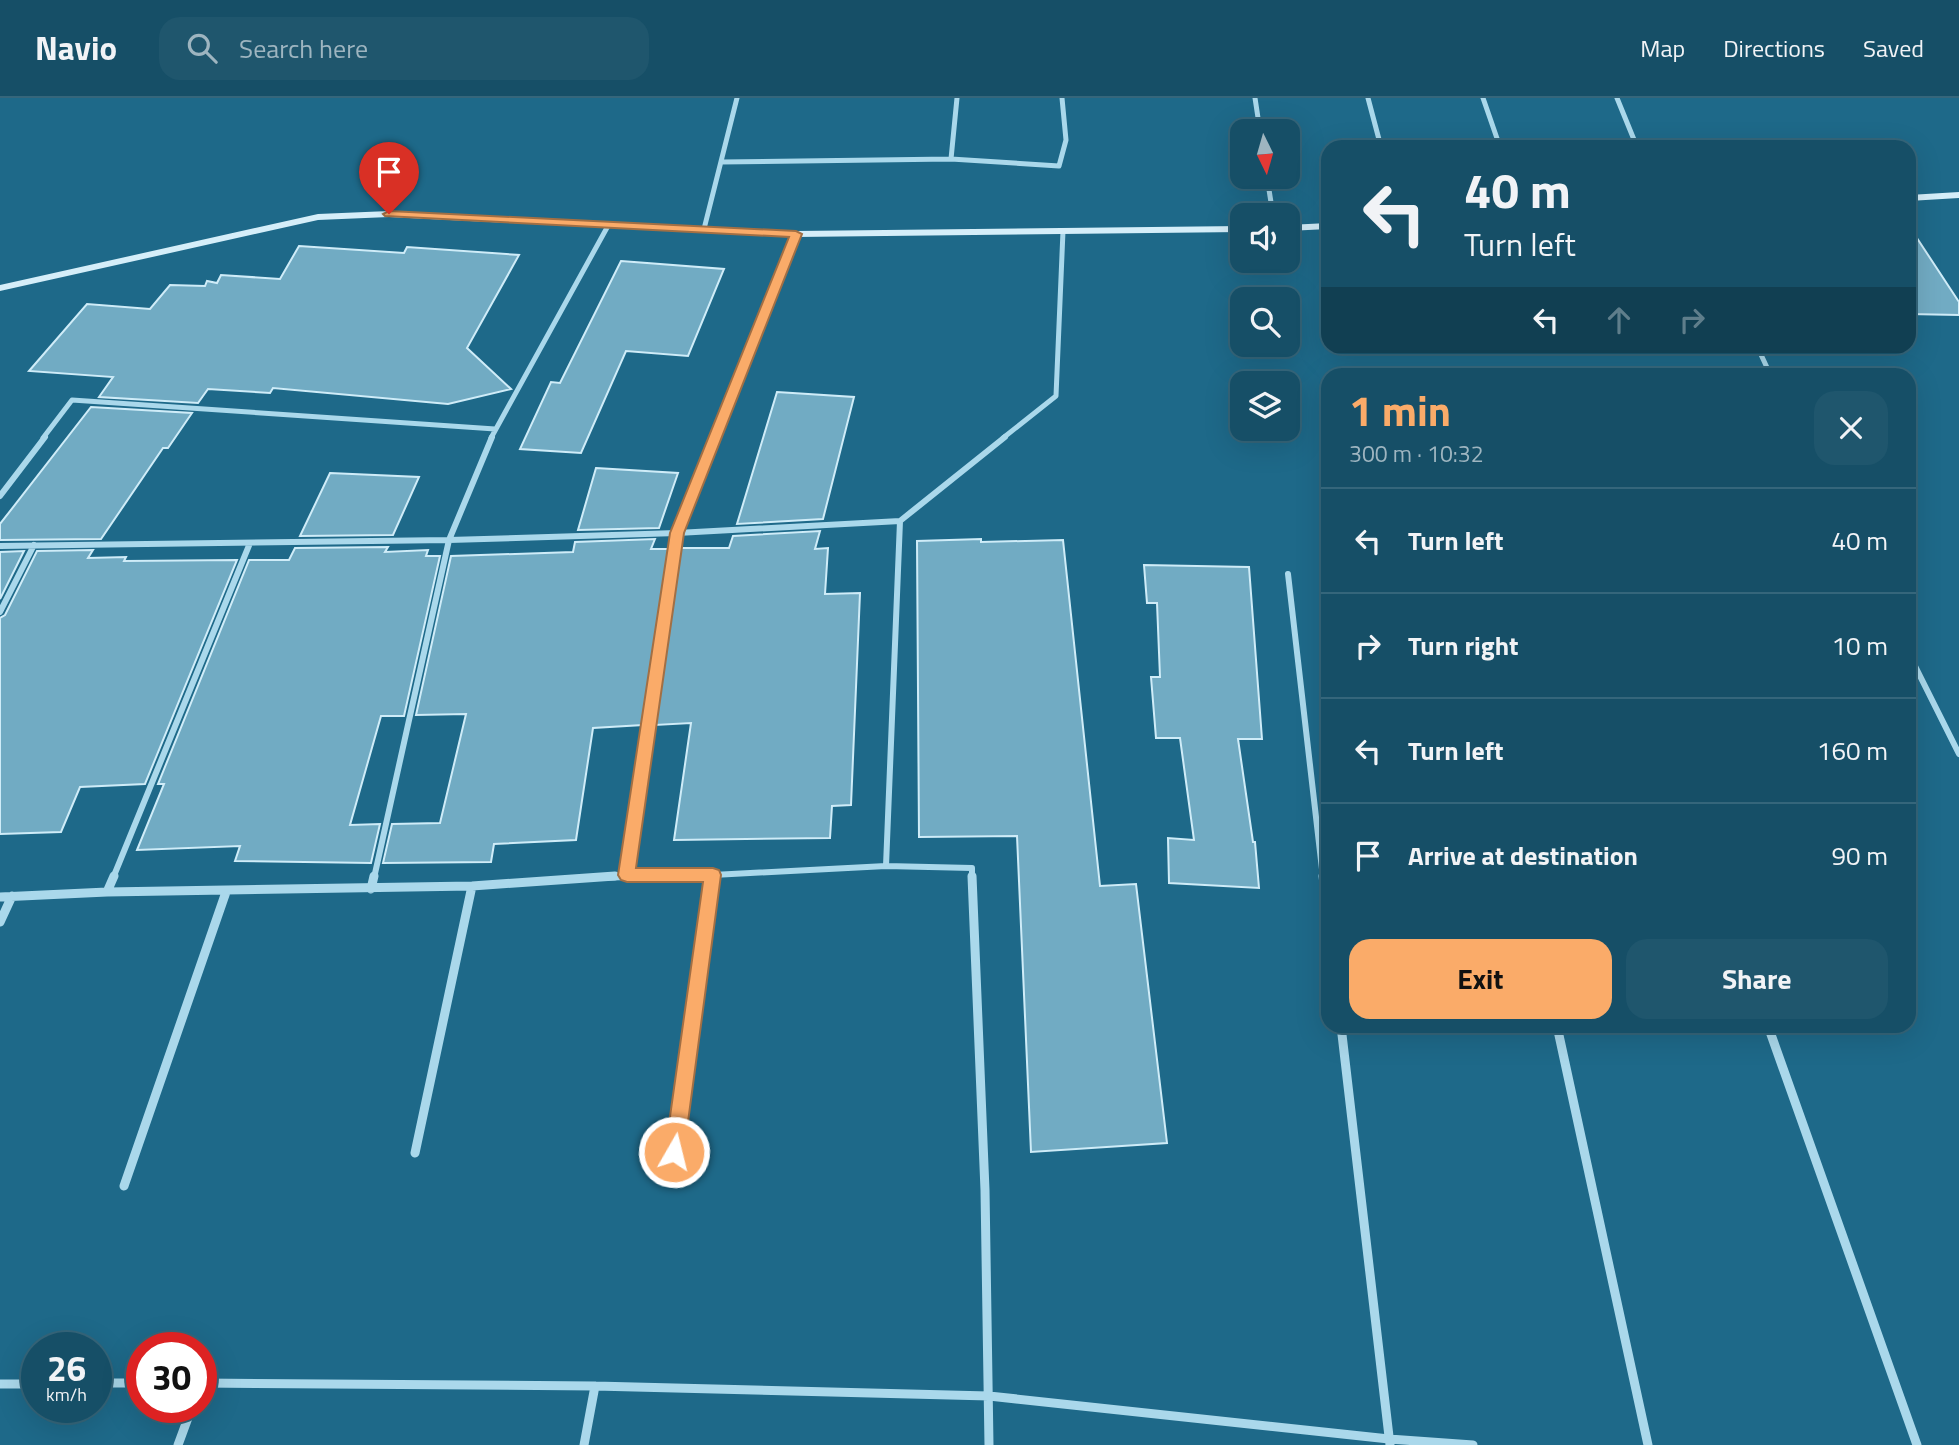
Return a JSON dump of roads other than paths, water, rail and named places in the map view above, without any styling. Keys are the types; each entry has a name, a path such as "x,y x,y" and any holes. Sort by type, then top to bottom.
{"main road":[{"path":"1916,198 1959,195"},
{"path":"0,288 318,217 389,214 796,234 1230,229"},
{"path":"1300,227 1321,226"}],"street":[{"path":"704,229 737,98"},
{"path":"951,159 957,98"},
{"path":"721,162 951,159 1059,166 1066,141 1062,98"},
{"path":"1255,98 1258,119"},
{"path":"1368,98 1379,140"},
{"path":"1483,98 1498,140"},
{"path":"1617,98 1634,140"},
{"path":"371,889 449,540 495,429 609,224"},
{"path":"0,546 449,540 677,533 900,521 1056,396 1063,231"},
{"path":"627,875 677,533 796,234"},
{"path":"0,496 72,400 495,429"},
{"path":"886,866 900,521"},
{"path":"107,892 250,543"},
{"path":"0,612 34,545"},
{"path":"1288,574 1321,857"},
{"path":"1916,668 1959,754"},
{"path":"0,897 107,892 472,886 627,875 713,875 886,866 972,868 985,1190 989,1445"},
{"path":"674,1152 713,875"},
{"path":"415,1153 472,886"},
{"path":"124,1186 226,892"},
{"path":"0,922 12,896"},
{"path":"1342,1033 1389,1442"},
{"path":"1559,1033 1648,1445"},
{"path":"1770,1033 1917,1445"},
{"path":"217,1383 595,1386 989,1396 1389,1442 1473,1445"},
{"path":"0,1384 21,1384"},
{"path":"584,1445 595,1386"},
{"path":"178,1445 186,1423"}]}
